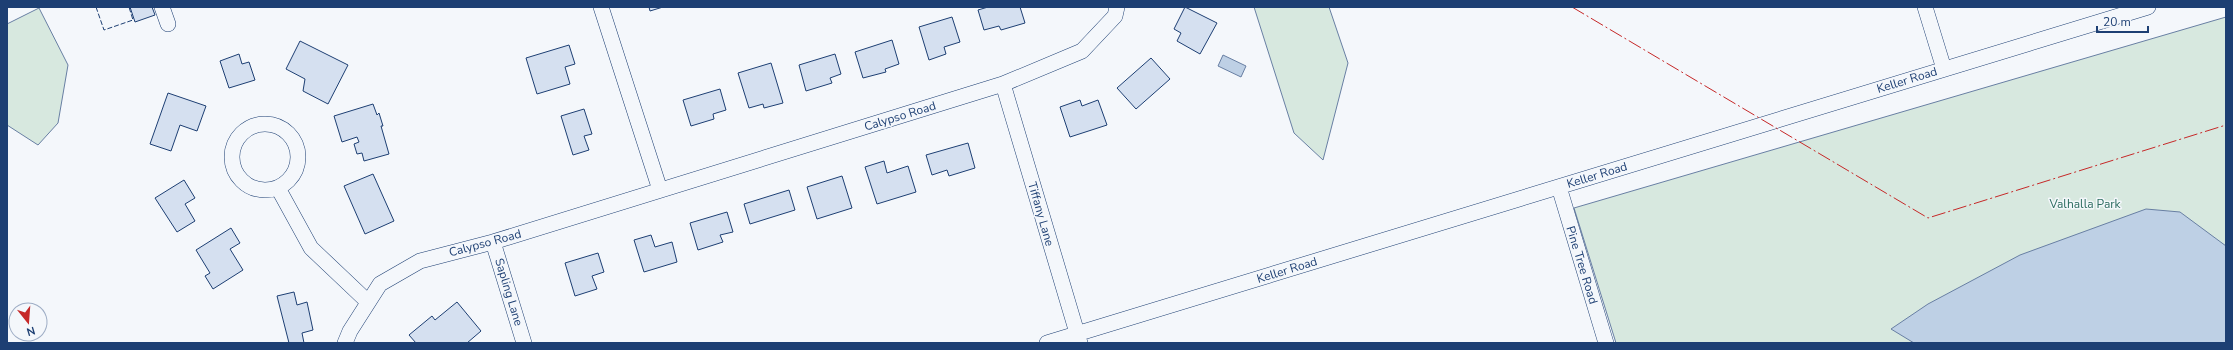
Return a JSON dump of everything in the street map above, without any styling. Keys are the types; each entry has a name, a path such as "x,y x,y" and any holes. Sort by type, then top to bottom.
{"street":[{"path":"162,7 168,24"},
{"path":"601,7 660,190"},
{"name":"Calypso Road","path":"345,343 350,330 380,284 420,261 494,242 1003,84 1082,51 1115,16 1117,7"},
{"path":"1925,7 1944,69"},
{"name":"Keller Road","path":"1047,343 1078,338 1558,187 2148,7"},
{"name":"Tiffany Lane","path":"1003,84 1078,338"},
{"path":"257,124 280,127 291,134 299,153 298,165 294,174 278,188 266,191 246,185 236,175 231,161 232,150 236,140 246,129 257,124"},
{"name":"Pine Tree Road","path":"1558,187 1606,343"},
{"path":"278,188 311,248 368,302"},
{"name":"Sapling Lane","path":"494,242 524,343"}],"green space":[{"path":"1254,7 1329,7 1348,63 1323,160 1294,133"},
{"path":"39,8 68,65 58,123 38,145 7,125 7,24"},
{"name":"Valhalla Park","path":"2226,17 2226,343 1616,343 1574,208"}],"water":[{"path":"1223,55 1246,66 1241,77 1218,66"},
{"path":"2146,209 2180,212 2226,246 2226,343 1914,343 1891,329 1928,304 2020,255"}],"building":[{"path":"130,7 152,7 155,15 135,22"},
{"path":"649,7 663,7 650,11"},
{"path":"988,7 1020,7 1025,23 1001,30 999,26 984,30 978,10"},
{"path":"1185,7 1217,23 1200,54 1177,41 1181,33 1174,29"},
{"path":"952,17 960,42 944,47 946,54 929,60 919,27"},
{"path":"892,40 899,64 885,69 886,72 863,78 855,52"},
{"path":"300,41 348,65 328,104 303,91 305,79 286,69"},
{"path":"569,45 575,64 565,67 570,84 537,94 526,58"},
{"path":"239,54 242,64 249,62 255,80 229,88 220,61"},
{"path":"835,54 841,74 830,78 832,83 806,91 799,65"},
{"path":"1151,58 1170,79 1136,109 1117,88"},
{"path":"771,63 783,103 764,108 763,104 749,108 738,73"},
{"path":"720,89 726,110 713,114 714,119 691,126 683,100"},
{"path":"168,93 206,106 197,131 180,125 171,151 150,144"},
{"path":"1080,100 1082,106 1098,100 1107,125 1070,137 1060,107"},
{"path":"373,104 377,115 379,113 389,154 364,161 362,153 357,154 354,144 359,142 357,137 342,142 334,116"},
{"path":"584,109 592,134 584,136 589,150 573,155 561,116"},
{"path":"968,143 975,168 949,176 947,170 932,175 926,155"},
{"path":"884,161 887,173 908,166 916,192 877,204 865,167"},
{"path":"373,174 394,221 365,234 344,186"},
{"path":"842,176 852,208 817,219 807,187"},
{"path":"184,180 195,198 185,204 195,221 177,232 155,198"},
{"path":"789,190 795,210 750,224 744,204"},
{"path":"727,212 733,232 720,235 723,242 698,250 690,223"},
{"path":"231,228 240,243 230,249 243,270 213,289 205,276 210,273 196,250"},
{"path":"651,235 655,247 672,242 677,262 644,272 634,240"},
{"path":"598,253 604,272 592,276 597,289 575,296 565,263"},
{"path":"294,292 297,305 307,302 313,330 302,333 304,343 289,343 277,296"},
{"path":"457,302 481,331 467,343 416,343 409,335 432,316 435,320"}],"fence":[{"path":"96,7 104,30 133,20 129,7"}],"power":[{"path":"1572,7 1928,218 2226,125"}]}
